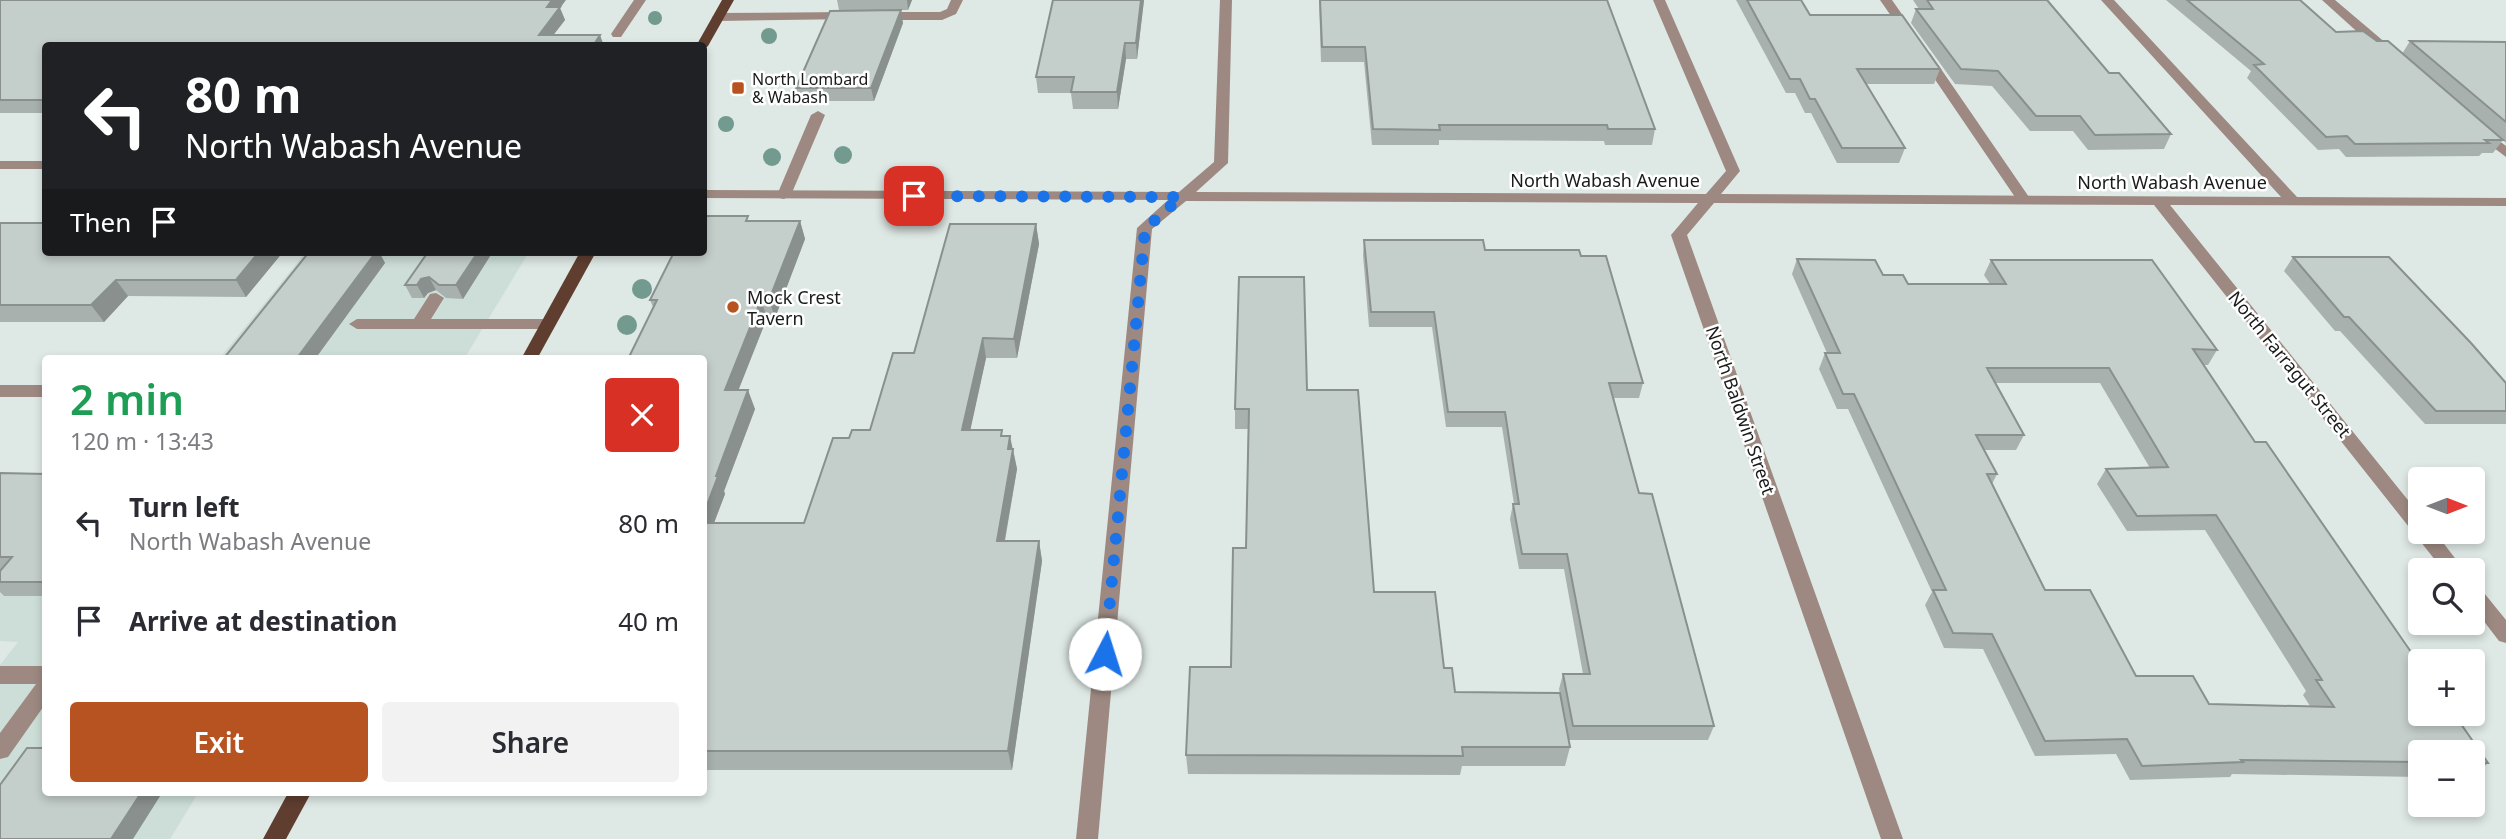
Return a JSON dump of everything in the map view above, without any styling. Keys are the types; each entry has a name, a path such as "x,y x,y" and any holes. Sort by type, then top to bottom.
{"main road":[{"path":"704,42 728,0"},
{"path":"531,355 586,256"},
{"path":"274,839 298,796"}],"street":[{"path":"617,34 640,0"},
{"path":"718,17 942,16 953,11 957,0"},
{"path":"1087,839 1145,229 1221,163 1226,0"},
{"name":"North Baldwin Street","path":"1659,0 1733,171 1679,235 1892,839"},
{"path":"1886,0 2024,200"},
{"path":"2107,0 2293,201"},
{"path":"2328,0 2401,63"},
{"path":"784,195 818,116"},
{"path":"2474,126 2506,153"},
{"path":"0,165 42,165"},
{"name":"North Wabash Avenue","path":"707,194 2506,202"},
{"name":"North Farragut Street","path":"2159,201 2408,513"},
{"path":"419,324 436,298"},
{"path":"357,324 548,324"},
{"path":"0,391 42,391"},
{"path":"2434,544 2445,558"},
{"path":"2485,608 2506,635"},
{"path":"0,675 42,675"},
{"path":"0,750 42,692"}],"shaded area":[{"path":"303,256 527,256 466,355 222,355"},
{"path":"42,501 42,796 196,796 170,839 0,839 0,665 18,642 0,641 0,552"}],"building":[{"path":"0,0 552,0 547,7 560,7 539,35 600,35 596,42 42,42 42,100 0,100"},
{"path":"1053,0 1141,0 1136,43 1125,43 1117,92 1071,92 1074,77 1036,77"},
{"path":"1320,0 1607,0 1655,129 1608,129 1607,125 1439,125 1440,130 1373,129 1365,47 1322,47"},
{"path":"1747,0 1801,0 1810,15 1902,15 1940,69 1857,69 1905,148 1842,148 1815,99 1810,99 1800,79 1790,79"},
{"path":"1927,0 2047,0 2109,73 2119,73 2171,134 2095,135 2080,116 2036,116 1998,71 1961,69 1916,9 1933,9"},
{"path":"2187,0 2300,0 2336,32 2363,31 2377,41 2388,41 2503,140 2485,140 2489,143 2355,144 2347,136 2326,137 2254,65 2264,64"},
{"path":"901,10 871,88 796,88 830,11"},
{"path":"2410,41 2506,42 2506,122"},
{"path":"707,216 748,216 746,221 800,221 769,300 761,300 725,390 748,390 707,505 707,355 630,355 657,300 650,300 672,256 707,256"},
{"path":"0,223 42,223 42,256 256,256 236,280 116,280 91,305 0,305"},
{"path":"950,224 1036,224 1014,339 983,338 962,430 1002,430 1001,436 1010,436 1008,449 1013,449 997,541 1039,541 1008,751 707,751 707,523 804,523 833,438 849,438 852,430 870,430 893,353 914,353"},
{"path":"1364,240 1483,240 1485,250 1579,250 1581,256 1606,256 1643,383 1609,383 1639,493 1652,494 1714,726 1573,726 1563,674 1590,674 1567,554 1522,554 1513,504 1519,504 1505,412 1448,412 1434,312 1371,312"},
{"path":"306,256 373,256 299,355 226,355"},
{"path":"425,256 475,256 456,285 439,285 429,277 421,279 417,285 405,285"},
{"path":"2293,257 2389,257 2506,383 2506,411 2436,411 2349,317 2344,317"},
{"path":"1797,259 1875,260 1883,275 1903,275 1908,284 2006,284 1991,260 2152,260 2217,350 2193,349 2255,442 2266,442 2409,649 2408,726 2462,726 2472,740 2408,740 2408,762 2241,760 2243,762 2142,766 2127,739 2045,741 1992,634 1953,633 1933,590 1946,590 1854,394 1843,394 1825,353 1840,353","holes":["1987,368 2109,368 2168,467 2106,469 2137,516 2216,515 2322,680 2316,680 2334,707 2209,704 2193,676 2136,676 2090,590 2045,590 1987,474 1997,474 1976,435 2024,435"]},
{"path":"1239,277 1304,277 1307,390 1358,390 1374,592 1435,592 1444,668 1452,668 1455,692 1560,693 1570,747 1462,747 1463,756 1186,755 1190,667 1231,667 1233,548 1246,548 1249,409 1235,409"},
{"path":"0,473 42,474 42,582 0,582 0,571 12,557 0,557"},
{"path":"27,748 42,748 42,796 139,796 111,839 0,839 0,785"}],"place":[{"name":"North Lombard & Wabash","path":"738,88"},
{"name":"Mock Crest Tavern","path":"733,307"}],"route":[{"path":"914,196 1181,197 1145,229 1105,654"}]}
